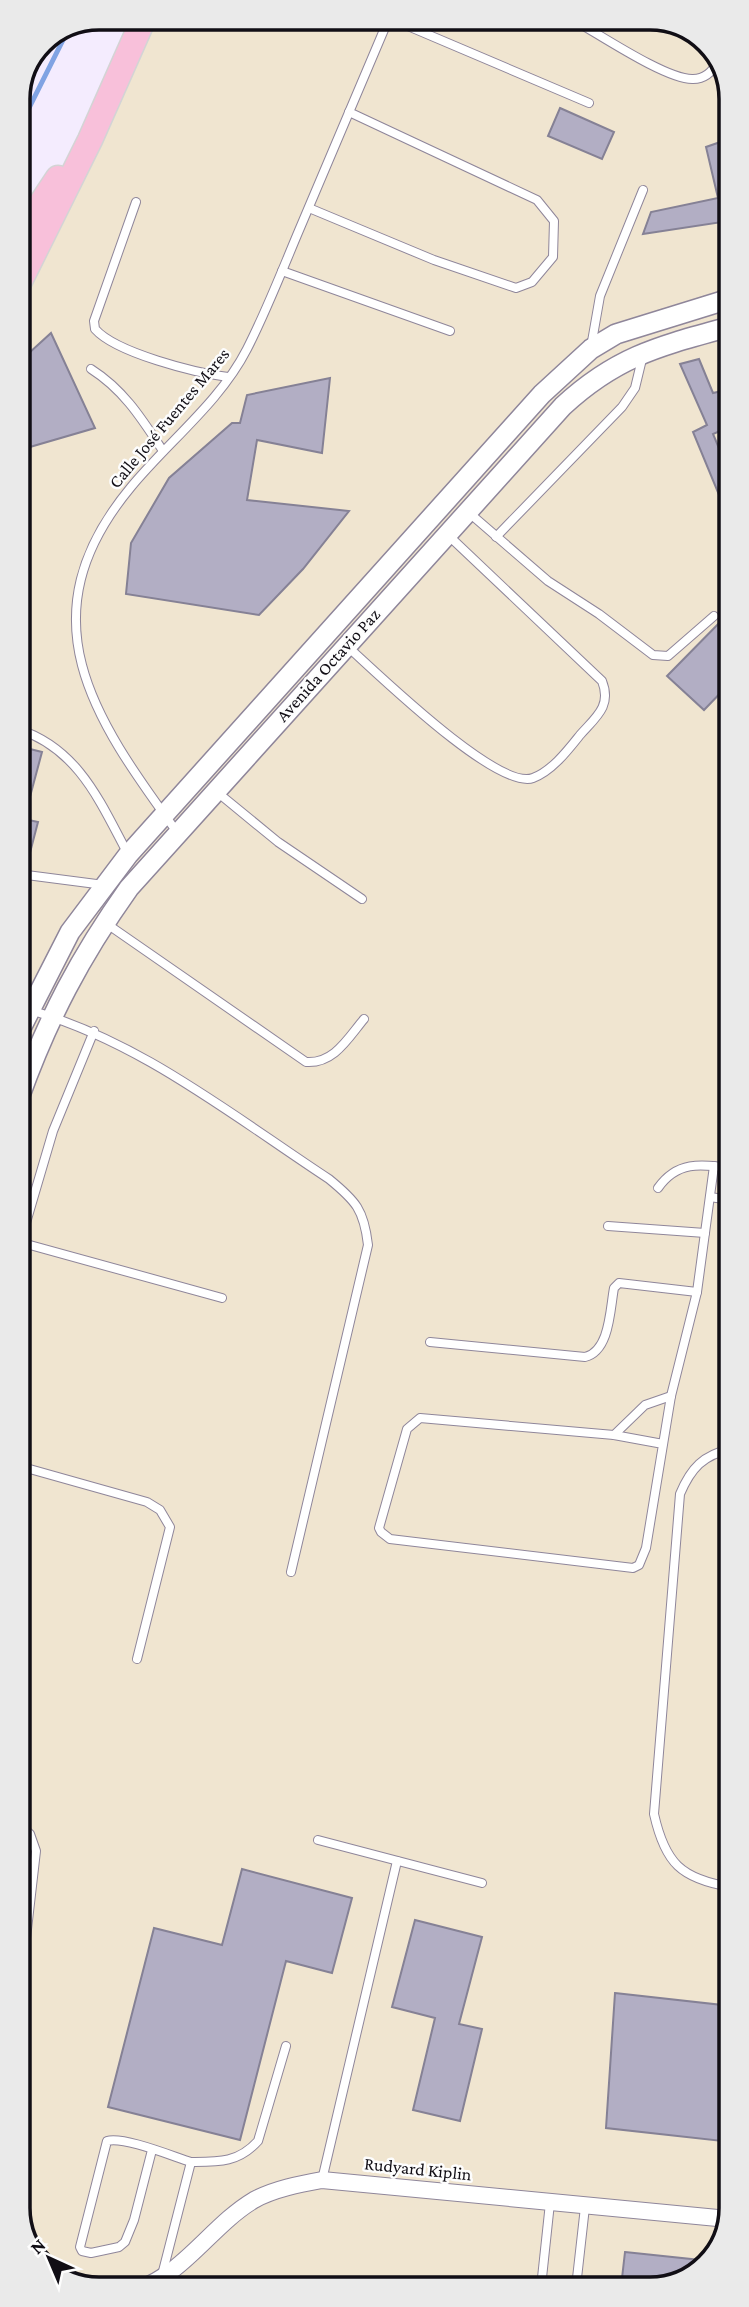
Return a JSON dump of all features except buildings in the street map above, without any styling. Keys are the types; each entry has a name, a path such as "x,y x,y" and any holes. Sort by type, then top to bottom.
{"highway":[{"path":"30,261 90,139 139,30"},
{"path":"30,219 48,191 90,139"}],"street":[{"name":"Avenida Octavio Paz","path":"30,997 70,932 128,855 542,394 591,349 616,334 719,302"},
{"name":"Avenida Octavio Paz","path":"30,1069 50,1016 105,922 177,832 467,511 579,391 612,366 643,352 719,330"},
{"name":"Rudyard Kiplin","path":"159,2277 179,2265 254,2200 300,2183 322,2180 718,2218"}],"lane":[{"name":"Calle José Fuentes Mares","path":"177,832 103,723 87,690 78,646 76,612 85,566 103,524 228,377 246,351 384,30"},
{"path":"417,30 589,103"},
{"path":"591,30 642,59 685,78 703,77 713,70"},
{"path":"309,208 434,260 516,288 532,282 553,257 554,221 537,200 349,112"},
{"path":"591,349 600,296 643,190"},
{"path":"136,202 94,321 95,329 109,341 160,360 228,377"},
{"path":"282,271 450,331"},
{"path":"496,537 622,407 635,388 643,352"},
{"path":"91,369 118,389 135,409 163,452"},
{"path":"467,511 548,581 658,657 668,656 678,649 714,616"},
{"path":"346,645 423,714 497,770 518,779 531,779 569,750 606,705 607,693 602,681 447,534"},
{"path":"30,735 55,746 82,772 128,855"},
{"path":"215,790 278,842 362,899"},
{"path":"30,875 104,885"},
{"path":"105,922 306,1062 327,1059 364,1019"},
{"path":"30,1010 94,1031 145,1058 329,1179 356,1201 366,1222 368,1245 362,1277 291,1572"},
{"path":"30,1209 53,1131 94,1031"},
{"path":"658,1188 677,1169 689,1165 719,1167"},
{"path":"663,1444 614,1435 420,1418 407,1429 381,1532 390,1539 633,1568 639,1565 646,1548 671,1396 697,1292 714,1166"},
{"path":"710,1197 719,1198"},
{"path":"608,1226 705,1233"},
{"path":"30,1245 222,1298"},
{"path":"429,1342 585,1357 597,1351 602,1343 614,1288 619,1283 697,1292"},
{"path":"614,1435 645,1405 671,1396"},
{"path":"719,1452 709,1455 696,1465 680,1494 654,1814 660,1840 672,1864 695,1878 719,1884"},
{"path":"30,1469 147,1502 160,1510 166,1518 170,1528 137,1659"},
{"path":"30,1834 36,1851 30,1903"},
{"path":"318,1840 482,1883"},
{"path":"322,2180 397,1861"},
{"path":"152,2150 134,2220 125,2242 119,2247 86,2253 80,2247 104,2145 111,2139 152,2150 191,2162 226,2163 251,2149 258,2141 286,2046"},
{"path":"162,2275 191,2162"},
{"path":"542,2277 550,2203"},
{"path":"577,2277 585,2207"}],"shaded area":[{"path":"149,30 655,30 689,41 710,64 717,81 719,2208 716,2230 705,2250 689,2266 668,2275 94,2277 77,2274 57,2263 41,2247 32,2226 30,289"}],"waterway":[{"path":"30,106 63,39"}]}
